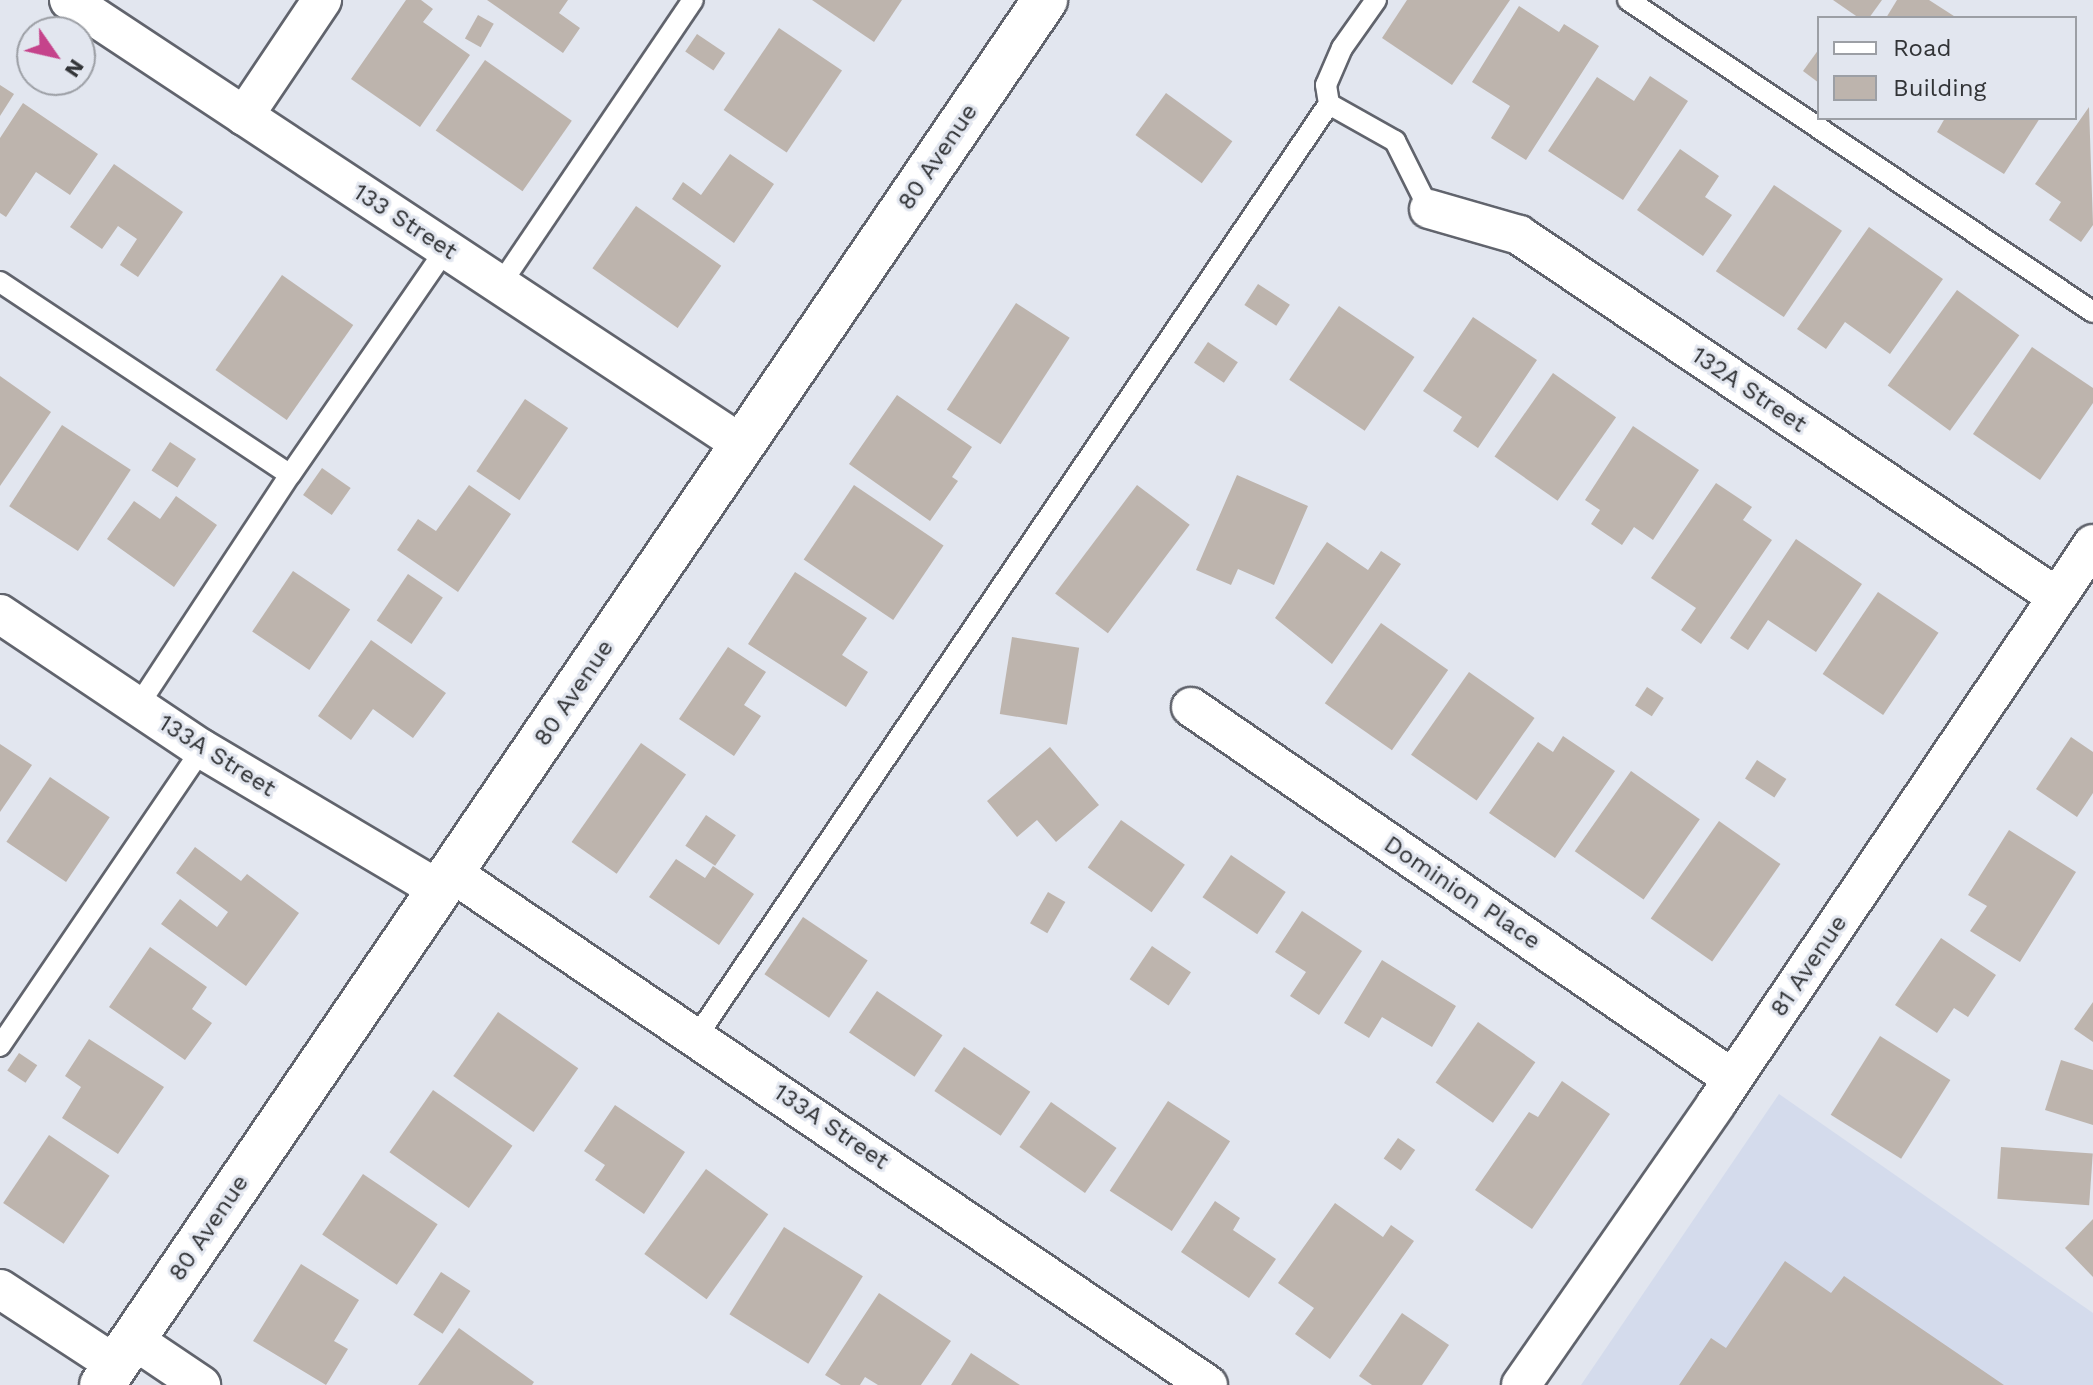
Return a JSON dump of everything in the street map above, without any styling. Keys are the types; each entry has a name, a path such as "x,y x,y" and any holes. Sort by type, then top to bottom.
{"main road":[{"name":"80 Avenue","path":"117,1363 1045,0"}],"street":[{"name":"133 Street","path":"69,0 741,444"},
{"path":"244,116 322,0"},
{"name":"132A Street","path":"1429,209 1519,235 2057,597"},
{"name":"81 Avenue","path":"1521,1385 1733,1079 2093,544"},
{"name":"133A Street","path":"0,614 202,749 446,881 697,1036 1208,1385"},
{"name":"Dominion Place","path":"1191,707 1733,1079"},
{"path":"0,1289 117,1363 201,1385"}],"lane":[{"path":"500,285 693,0"},
{"path":"697,1036 1329,104 1326,85 1342,48 1376,0"},
{"path":"1628,0 2093,312"},
{"path":"1329,104 1395,141 1429,209"},
{"path":"138,706 290,475 446,249"},
{"path":"0,282 290,475"},
{"path":"0,1046 202,749"}],"shaded area":[{"path":"1779,1094 2093,1313 2093,1385 1581,1385"}],"building":[{"path":"406,0 421,0 433,9 423,22 470,55 420,127 351,79"},
{"path":"487,0 568,0 559,13 580,28 563,53"},
{"path":"812,0 902,0 874,42"},
{"path":"1407,0 1510,0 1452,85 1382,38"},
{"path":"1833,0 1882,0 1870,16 1856,16"},
{"path":"1897,0 1929,0 1954,16 1887,16"},
{"path":"1519,6 1559,32 1564,24 1599,46 1526,160 1491,138 1510,106 1472,82"},
{"path":"478,15 494,24 481,47 465,39"},
{"path":"779,28 842,70 787,153 724,110"},
{"path":"697,34 725,53 713,70 685,51"},
{"path":"1817,52 1817,82 1803,71"},
{"path":"485,60 572,121 523,191 436,130"},
{"path":"1650,76 1688,101 1623,200 1548,151 1597,77 1634,101"},
{"path":"0,85 14,94 0,116"},
{"path":"1166,93 1232,141 1202,183 1135,135"},
{"path":"23,103 98,154 70,195 36,172 6,217 0,213 0,138"},
{"path":"2089,107 2093,225 2081,242 2049,220 2061,202 2035,184"},
{"path":"1944,120 2039,120 2004,174 1937,132"},
{"path":"1680,149 1719,176 1705,197 1732,215 1703,256 1637,210"},
{"path":"730,154 774,184 734,243 672,199 683,182 701,195"},
{"path":"114,164 183,212 138,277 120,265 137,239 118,226 102,249 70,227"},
{"path":"1774,185 1842,231 1784,317 1716,271"},
{"path":"636,206 721,266 678,328 592,268"},
{"path":"1869,227 1943,279 1890,354 1845,322 1826,349 1797,329"},
{"path":"282,275 353,325 287,420 215,370"},
{"path":"1258,284 1290,305 1276,326 1244,305"},
{"path":"1957,290 2019,335 1950,431 1888,385"},
{"path":"1016,303 1070,338 1001,444 947,410"},
{"path":"1339,306 1414,357 1365,431 1289,380"},
{"path":"1473,317 1537,360 1478,448 1453,431 1462,417 1423,391"},
{"path":"1208,342 1238,362 1224,383 1194,363"},
{"path":"2032,347 2093,388 2093,403 2040,480 1973,434"},
{"path":"1553,373 1616,417 1558,501 1494,457"},
{"path":"0,376 51,412 0,486"},
{"path":"897,395 972,447 952,477 958,481 930,521 849,464"},
{"path":"525,399 568,428 519,500 476,471"},
{"path":"62,425 131,470 78,551 9,506"},
{"path":"1633,426 1699,470 1653,540 1634,527 1622,545 1591,524 1600,510 1585,500"},
{"path":"170,442 196,459 177,487 151,471"},
{"path":"322,468 351,488 332,515 303,495"},
{"path":"1237,475 1308,506 1274,585 1238,569 1231,585 1196,570"},
{"path":"1716,483 1752,507 1743,520 1772,540 1701,644 1681,630 1696,608 1651,578"},
{"path":"469,485 511,514 458,592 397,550 418,519 436,531"},
{"path":"854,485 944,545 893,620 804,560"},
{"path":"1137,485 1190,525 1108,633 1055,594"},
{"path":"176,496 217,525 174,587 107,539 134,501 160,519"},
{"path":"1796,539 1862,584 1816,652 1768,620 1748,650 1730,638"},
{"path":"1327,542 1368,570 1381,551 1401,564 1332,664 1275,618"},
{"path":"293,571 350,610 309,670 252,632"},
{"path":"795,572 867,618 842,655 868,672 846,707 748,644"},
{"path":"408,574 443,597 412,644 377,620"},
{"path":"1878,592 1939,633 1883,715 1823,674"},
{"path":"1381,623 1448,670 1392,750 1325,703"},
{"path":"1012,637 1079,648 1067,725 1000,714"},
{"path":"371,640 446,693 413,738 373,709 351,740 318,716"},
{"path":"728,647 766,672 744,705 761,716 734,756 679,719"},
{"path":"1469,672 1535,718 1477,801 1411,755"},
{"path":"1647,687 1664,698 1652,716 1635,705"},
{"path":"1563,736 1615,771 1555,858 1489,813 1538,742 1553,752"},
{"path":"2071,737 2093,752 2093,793 2077,817 2036,789"},
{"path":"641,743 686,775 617,874 572,842"},
{"path":"0,744 32,765 0,812"},
{"path":"1050,747 1099,805 1056,842 1037,820 1017,837 987,801"},
{"path":"1757,760 1786,779 1774,798 1745,778"},
{"path":"1631,771 1700,819 1644,899 1575,851"},
{"path":"50,777 110,817 66,882 6,842"},
{"path":"706,815 736,835 715,866 685,846"},
{"path":"1121,820 1185,865 1152,912 1088,868"},
{"path":"1719,821 1780,864 1712,961 1651,918"},
{"path":"2009,830 2076,872 2020,962 1970,931 1987,906 1968,895"},
{"path":"195,847 241,881 247,874 299,913 246,986 161,924 180,899 217,927 228,912 176,873"},
{"path":"1231,855 1286,892 1257,934 1202,897"},
{"path":"676,859 705,878 713,866 754,894 719,945 649,897"},
{"path":"1048,892 1065,902 1047,933 1030,923"},
{"path":"1302,911 1362,951 1319,1015 1290,996 1306,972 1275,952"},
{"path":"803,917 868,961 829,1018 764,974"},
{"path":"1941,938 1996,975 1968,1017 1954,1008 1937,1033 1895,1005"},
{"path":"1152,946 1191,972 1169,1005 1130,979"},
{"path":"150,947 207,987 192,1009 212,1023 185,1060 109,1007"},
{"path":"1382,960 1456,1006 1432,1047 1382,1017 1369,1038 1344,1023"},
{"path":"877,991 942,1035 915,1077 849,1032"},
{"path":"2093,1002 2093,1042 2074,1029"},
{"path":"498,1012 578,1068 534,1132 453,1076"},
{"path":"1478,1022 1535,1062 1493,1123 1436,1083"},
{"path":"1880,1036 1950,1080 1901,1159 1831,1115"},
{"path":"89,1039 164,1087 118,1154 62,1118 81,1087 65,1076"},
{"path":"964,1047 1030,1092 1001,1136 934,1091"},
{"path":"19,1053 37,1065 25,1083 7,1070"},
{"path":"2061,1060 2093,1070 2093,1125 2045,1110"},
{"path":"1562,1081 1610,1114 1532,1229 1475,1190 1529,1112 1538,1117"},
{"path":"433,1090 512,1146 469,1208 389,1152"},
{"path":"1168,1101 1230,1141 1172,1231 1110,1191"},
{"path":"1051,1102 1117,1148 1085,1193 1019,1147"},
{"path":"615,1105 685,1152 644,1214 595,1180 605,1165 584,1151"},
{"path":"49,1135 110,1176 64,1244 3,1203"},
{"path":"1398,1138 1415,1150 1401,1171 1384,1158"},
{"path":"2001,1147 2093,1153 2089,1205 1997,1199"},
{"path":"706,1169 768,1214 707,1299 644,1254"},
{"path":"363,1174 438,1224 397,1285 322,1235"},
{"path":"1215,1201 1240,1218 1233,1230 1276,1259 1249,1298 1181,1252"},
{"path":"1335,1203 1383,1237 1391,1225 1414,1241 1330,1359 1295,1334 1314,1308 1278,1283"},
{"path":"2093,1219 2093,1277 2065,1248"},
{"path":"784,1227 863,1276 808,1364 729,1314"},
{"path":"1785,1261 1831,1293 1844,1276 2004,1385 1679,1385 1711,1338 1726,1348"},
{"path":"301,1264 359,1300 334,1341 348,1349 326,1385 253,1341"},
{"path":"441,1272 470,1291 443,1334 413,1315"},
{"path":"879,1293 951,1341 921,1385 878,1385 865,1377 860,1385 841,1385 825,1375"},
{"path":"1402,1313 1449,1345 1422,1385 1372,1385 1359,1376"},
{"path":"459,1328 534,1382 532,1385 418,1385"},
{"path":"971,1353 1020,1385 951,1385"}]}
